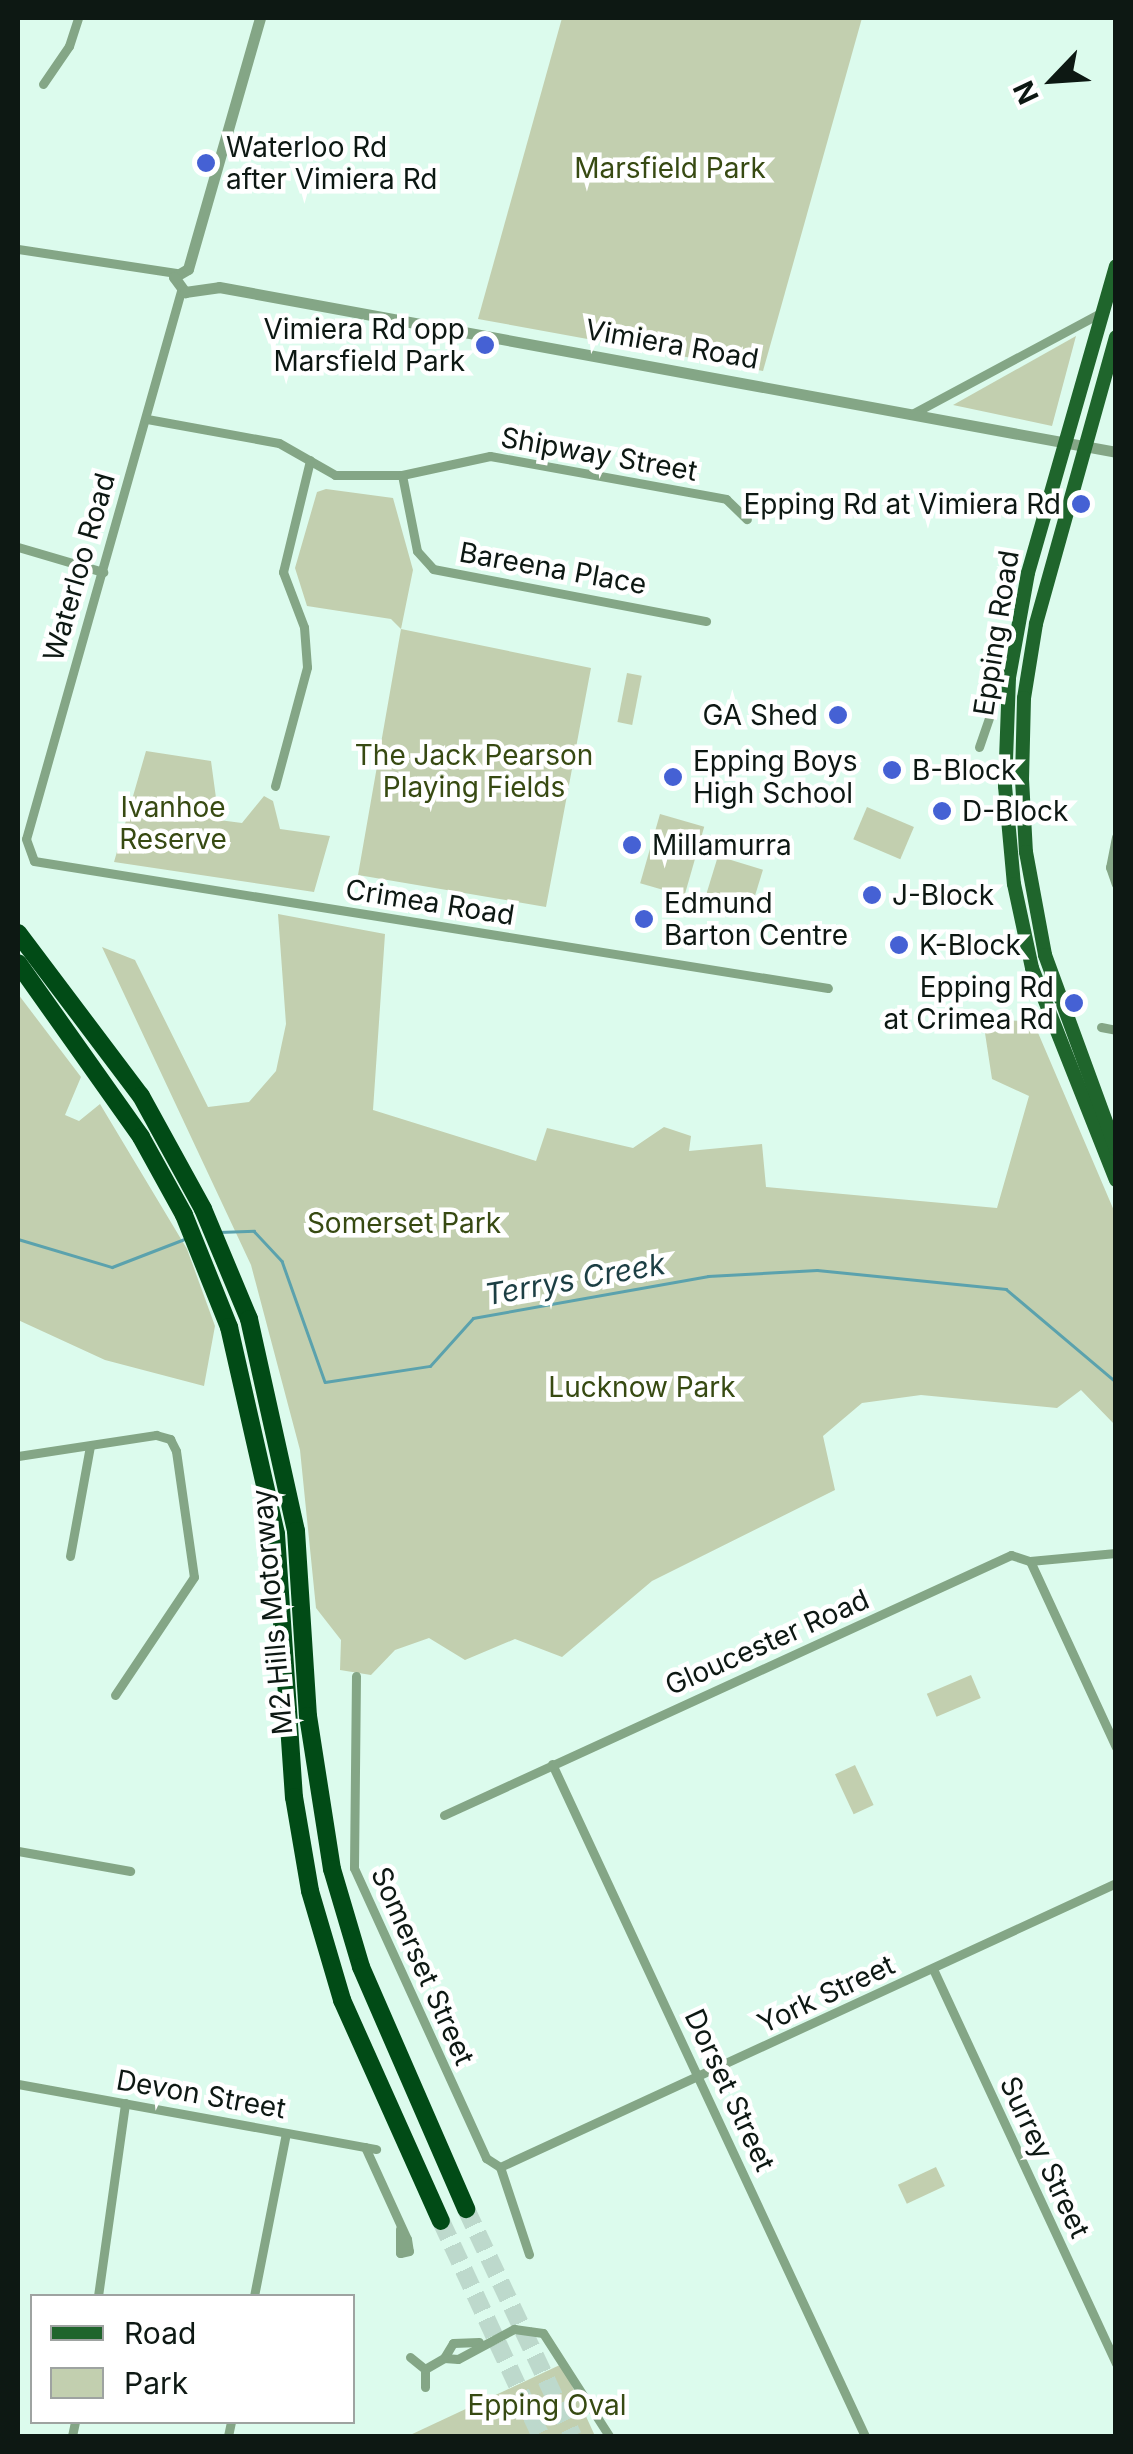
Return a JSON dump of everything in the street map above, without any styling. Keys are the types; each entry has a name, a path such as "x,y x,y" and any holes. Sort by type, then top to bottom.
{"highway":[{"name":"M2 Hills Motorway","path":"18,933 105,1045 178,1159 218,1240 268,1384 296,1531 308,1716 332,1869 374,2002 466,2208"},
{"name":"M2 Hills Motorway","path":"18,962 88,1054 160,1170 199,1248 248,1388 276,1534 294,1797 310,1891 349,2018 441,2221"}],"main road":[{"name":"Epping Road","path":"1116,266 1063,442 1014,642 1004,786 1017,899 1046,1011 1116,1180"},
{"name":"Epping Road","path":"1116,337 1033,639 1022,778 1026,852 1045,955 1116,1149"}],"street":[{"path":"43,84 69,46 78,18"},
{"name":"Waterloo Road","path":"28,855 26,839 147,419 180,279 260,18"},
{"path":"18,249 196,283"},
{"path":"180,279 196,283"},
{"name":"Vimiera Road","path":"196,283 1116,452"},
{"path":"912,414 1102,312"},
{"name":"Shipway Street","path":"147,419 279,443 335,475 402,476 490,456 726,499 748,519"},
{"path":"275,786 307,668 304,627 283,572 310,460"},
{"name":"Bareena Place","path":"402,476 417,551 433,569 706,621"},
{"path":"18,547 104,572"},
{"path":"979,746 990,715 994,664 1014,642"},
{"path":"1116,838 1110,867 1116,884"},
{"name":"Crimea Road","path":"28,855 41,865 117,878 828,988"},
{"path":"1101,1027 1116,1030"},
{"path":"18,1456 156,1435 170,1439 194,1577 115,1694"},
{"path":"70,1556 90,1446"},
{"name":"Gloucester Road","path":"444,1815 1011,1555 1030,1561 1116,1553"},
{"path":"1030,1561 1116,1748"},
{"name":"Somerset Street","path":"356,1676 354,1868 486,2158 500,2167 530,2254"},
{"name":"Dorset Street","path":"552,1764 865,2436"},
{"path":"18,1850 130,1870"},
{"name":"York Street","path":"500,2167 700,2078 1116,1882"},
{"name":"Surrey Street","path":"933,1969 1116,2364"},
{"name":"Devon Street","path":"18,2084 370,2148 400,2229"},
{"path":"98,2294 125,2103"},
{"path":"254,2294 286,2133"},
{"path":"425,2370 444,2358 452,2343 478,2342 514,2328 542,2332 596,2408 609,2436"},
{"path":"444,2358 458,2359 478,2342"},
{"path":"410,2357 425,2370"},
{"path":"424,2387 425,2370"}],"green space":[{"name":"Marsfield Park","path":"562,18 862,18 763,371 478,319"},
{"path":"1076,336 1052,426 953,405"},
{"path":"326,489 393,498 413,570 401,629 391,619 307,606 295,568 317,492"},
{"name":"The Jack Pearson Playing Fields","path":"401,629 591,668 546,907 358,875"},
{"path":"627,673 642,676 632,725 617,722"},
{"name":"Ivanhoe Reserve","path":"146,751 211,761 219,820 242,823 264,796 273,801 280,829 330,836 314,892 114,862"},
{"path":"867,807 914,827 900,859 853,839"},
{"path":"660,814 704,827 684,896 640,883"},
{"path":"718,856 763,870 750,912 705,898"},
{"name":"Lucknow Park","path":"278,914 385,934 373,1110 536,1161 547,1128 633,1148 664,1127 691,1136 689,1151 762,1144 766,1187 997,1208 1029,1096 992,1079 983,1020 1033,1021 1115,1213 1115,1425 1081,1390 1057,1408 921,1395 862,1403 823,1436 835,1490 652,1581 562,1657 515,1639 465,1660 429,1638 395,1650 371,1675 340,1670 341,1640 316,1608 300,1450 251,1265 102,947 135,960 208,1107 249,1102 276,1071 286,1024"},
{"path":"18,994 81,1077 65,1115 79,1121 100,1104 187,1249 215,1326 204,1386 105,1360 18,1320"},
{"path":"971,1675 981,1698 937,1717 927,1694"},
{"path":"855,1765 874,1805 854,1814 835,1774"},
{"path":"936,2167 945,2186 907,2204 898,2185"},
{"name":"Epping Oval","path":"562,2364 595,2436 408,2436"}],"waterway":[{"name":"Terrys Creek","path":"219,1232 254,1231 282,1261 325,1382 430,1366 473,1318 708,1276 817,1270 1006,1289 1116,1382"},
{"name":"Terrys Creek","path":"18,1239 112,1267 187,1238"}],"tunnel":[{"path":"466,2209 573,2436"},
{"path":"441,2221 541,2436"}],"place":[{"name":"Waterloo Rd after Vimiera Rd","path":"206,163"},
{"name":"Vimiera Rd opp Marsfield Park","path":"485,345"},
{"name":"Epping Rd at Vimiera Rd","path":"1081,504"},
{"name":"GA Shed","path":"838,715"},
{"name":"B-Block","path":"892,770"},
{"name":"Epping Boys High School","path":"673,777"},
{"name":"D-Block","path":"942,811"},
{"name":"Millamurra","path":"632,845"},
{"name":"J-Block","path":"872,895"},
{"name":"Edmund Barton Centre","path":"644,919"},
{"name":"K-Block","path":"899,945"},
{"name":"Epping Rd at Crimea Rd","path":"1074,1003"}],"park label":[{"name":"Somerset Park","path":"404,1223"}]}
